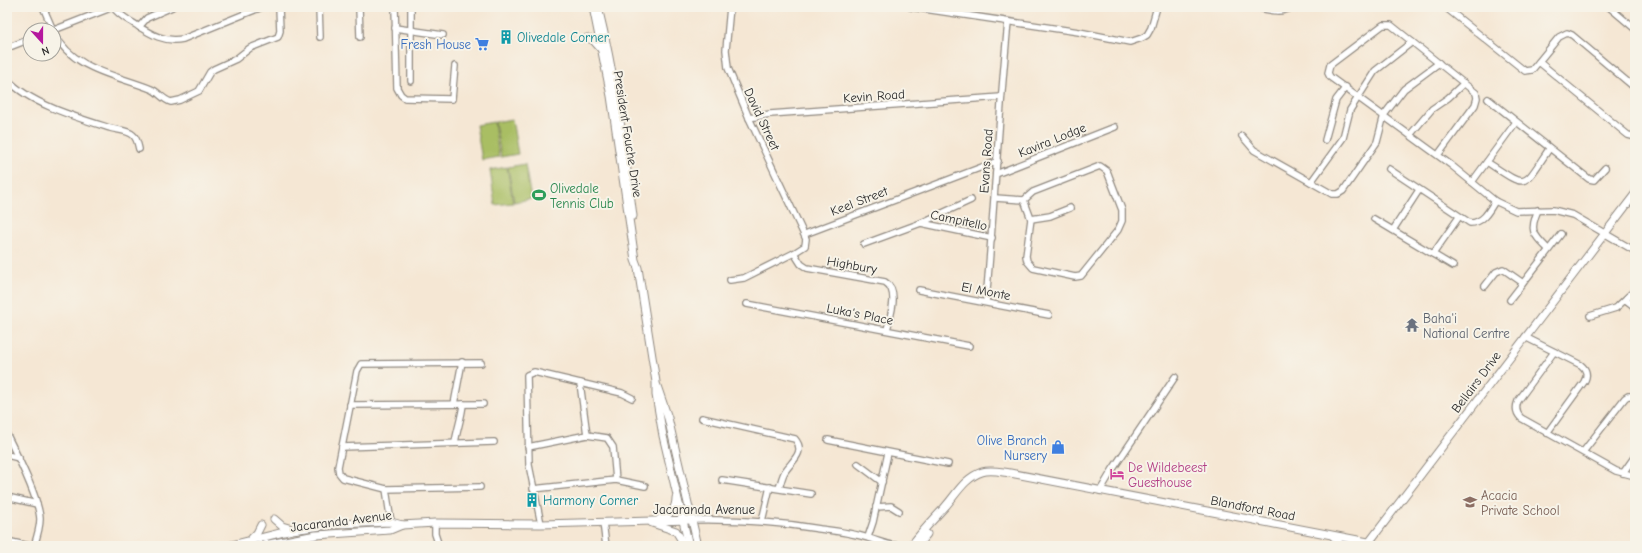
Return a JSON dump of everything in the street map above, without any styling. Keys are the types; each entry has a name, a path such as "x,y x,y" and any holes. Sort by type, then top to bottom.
{"street":[{"path":"43,7 50,22"},
{"path":"62,28 113,7 120,16 139,27 160,38 175,40 183,39 262,7"},
{"path":"139,27 147,18 172,7"},
{"path":"62,46 95,70 151,89 160,94 167,101 171,102 180,100 199,91 210,72 214,69 236,59 250,48 278,37 280,31 279,7"},
{"path":"319,7 320,37"},
{"path":"359,7 360,37"},
{"path":"395,7 397,88 401,96 410,98 452,99 455,66"},
{"path":"411,7 411,81"},
{"name":"President Fouche Drive","path":"592,7 611,96 626,200 656,382 656,395 689,546"},
{"name":"President Fouche Drive","path":"598,7 608,46 617,101 639,259 638,266"},
{"name":"David Street","path":"730,7 726,59 732,80 805,234"},
{"path":"911,7 1079,32 1130,42 1142,38 1151,28 1157,7"},
{"path":"1256,7 1277,12 1292,7"},
{"path":"1445,7 1522,69 1530,71 1559,37 1564,33 1570,34 1635,88"},
{"path":"1609,7 1635,29"},
{"name":"Evans Road","path":"986,302 1008,22"},
{"path":"1438,155 1475,105 1477,98 1476,93 1391,25 1384,25 1330,65 1328,75 1438,155 1495,201 1516,211 1538,210 1563,212 1573,215 1635,251"},
{"path":"395,28 443,36"},
{"path":"587,38 593,40 602,49"},
{"path":"1311,182 1343,138 1350,110 1375,71 1412,42"},
{"path":"7,48 22,43"},
{"path":"1539,62 1628,135 1632,136 1635,134"},
{"path":"1242,136 1254,150 1335,195 1342,191 1377,142 1384,115 1404,89 1439,63"},
{"path":"7,79 24,93 44,105 110,128 130,133 135,137 139,149"},
{"path":"1410,135 1432,109 1448,98 1464,83"},
{"path":"1325,140 1336,100 1346,87"},
{"name":"Kevin Road","path":"749,118 770,114 1001,97"},
{"path":"1488,99 1549,149 1590,180 1597,178 1605,168"},
{"path":"1472,182 1516,122"},
{"name":"Kavira Lodge","path":"996,174 1115,127"},
{"path":"1487,162 1517,181 1524,182 1530,177 1549,149"},
{"name":"Keel Street","path":"805,234 998,161"},
{"path":"995,198 1024,200 1033,192 1100,166 1107,171 1123,215 1118,230 1087,271 1078,277 1038,270 1029,265 1026,251 1031,219 1024,200"},
{"path":"1389,169 1470,223 1475,223 1482,220 1488,214 1495,201"},
{"path":"1393,230 1419,190"},
{"name":"Bellairs Drive","path":"1369,545 1525,337 1635,194"},
{"name":"Campitello","path":"864,244 921,223 971,200"},
{"path":"1031,219 1050,216 1070,208"},
{"path":"1538,210 1532,224 1532,229 1534,234 1548,249"},
{"path":"1433,254 1459,217"},
{"path":"1374,219 1453,266"},
{"name":"Campitello","path":"921,223 992,238"},
{"path":"730,280 744,278 794,253 804,246 806,239 805,234"},
{"path":"1510,300 1561,234"},
{"name":"Highbury","path":"794,253 801,264 807,268 889,284 892,287 894,296 887,330"},
{"path":"1485,286 1496,272 1503,269 1523,283"},
{"name":"El Monte","path":"919,290 1049,315"},
{"path":"1590,316 1616,308 1635,290"},
{"path":"1626,300 1635,307"},
{"name":"Luka's Place","path":"747,304 969,346"},
{"path":"1525,337 1581,365 1586,371 1587,375 1584,382 1547,433"},
{"path":"1554,352 1516,405 1517,415 1547,433 1622,473 1635,476"},
{"path":"454,404 462,362"},
{"path":"480,486 386,489 346,479 340,476 338,467 357,371 361,364 481,363"},
{"path":"541,524 529,465 527,375 534,372 580,382 622,393 632,398"},
{"path":"1100,491 1176,377"},
{"path":"580,382 587,435"},
{"name":"President Fouche Drive","path":"656,382 668,418 698,546"},
{"path":"1583,452 1624,398 1628,396 1635,396"},
{"path":"455,443 463,404"},
{"path":"350,405 483,404"},
{"path":"702,418 795,439 799,446 797,457 795,462 786,470 779,488"},
{"path":"7,435 19,458 37,504 39,525 34,546"},
{"path":"528,447 587,435 607,438 611,442 614,453 616,480"},
{"path":"828,440 948,464"},
{"path":"342,447 494,442"},
{"path":"868,538 888,453"},
{"path":"7,455 19,458"},
{"path":"1622,473 1635,456"},
{"path":"858,464 882,482"},
{"name":"Blandford Road","path":"913,545 939,519 943,509 968,479 985,471 1010,473 1333,536 1369,545"},
{"path":"534,489 616,480 645,486"},
{"path":"722,480 811,494"},
{"path":"658,520 669,514 674,508 676,500 675,484"},
{"path":"762,521 770,487"},
{"path":"386,489 391,522"},
{"path":"7,497 37,504"},
{"path":"876,507 891,506 899,511"},
{"path":"274,519 282,526 292,530"},
{"name":"Jacaranda Avenue","path":"228,546 292,530 336,524 391,522 402,525 541,524 658,520 762,521 820,529 868,538 885,545 913,545"},
{"path":"643,521 672,529 678,533 685,546"},
{"path":"603,522 606,546"},
{"path":"435,524 439,546"},
{"path":"248,540 257,533 261,525"},
{"name":"Jacaranda Avenue","path":"259,546 316,535 390,530 402,525"},
{"path":"1333,536 1342,546"},
{"path":"7,541 30,546"}],"green space":[{"path":"512,119 518,154 501,157 495,122"},
{"path":"494,122 499,157 482,160 476,125"},
{"path":"525,164 531,199 514,202 508,167"},
{"path":"507,167 513,203 495,205 490,170"}],"place":[{"name":"Olivedale Corner","path":"506,37"},
{"name":"Fresh House","path":"482,44"},
{"name":"Olivedale Tennis Club","path":"539,195"},
{"name":"Baha'i National Centre","path":"1412,325"},
{"name":"Olive Branch Nursery","path":"1058,447"},
{"name":"De Wildebeest Guesthouse","path":"1117,474"},
{"name":"Harmony Corner","path":"532,500"},
{"name":"Acacia Private School","path":"1470,502"}]}
